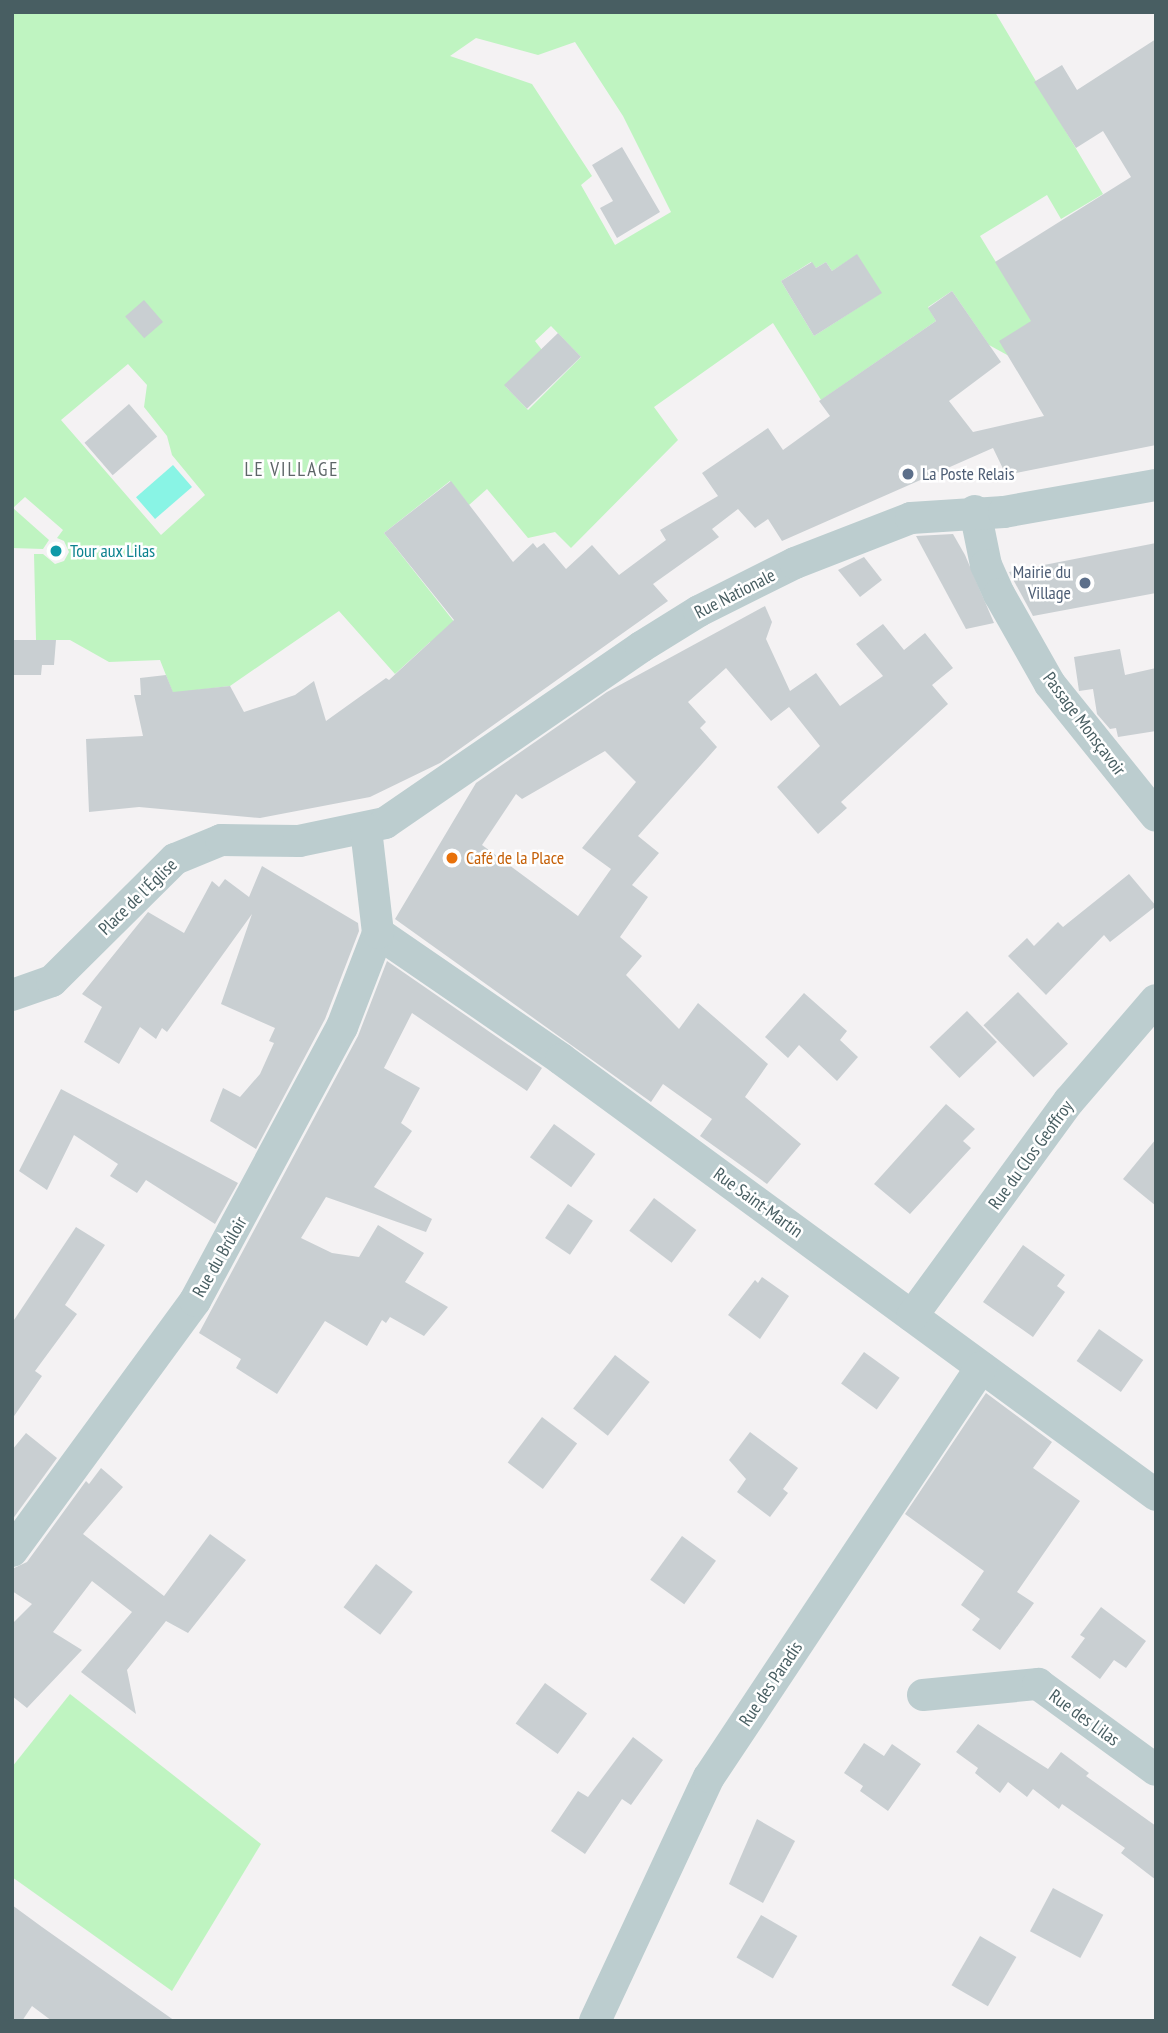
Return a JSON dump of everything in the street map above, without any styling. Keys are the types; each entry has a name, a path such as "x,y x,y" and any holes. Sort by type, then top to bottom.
{"street":[{"name":"Rue Nationale","path":"281,842 366,830 401,815 641,648 736,590 877,529 930,514 1004,512 1156,485"},
{"name":"Passage Monsçavoir","path":"975,511 986,565 1037,663 1156,816"},
{"path":"366,830 377,920"},
{"name":"Place de l'Église","path":"12,995 52,981 174,859 221,841 281,842"},
{"name":"Rue Saint-Martin","path":"377,920 561,1059 1156,1495"},
{"name":"Rue du Brûloir","path":"12,1551 166,1345 208,1279 342,1027 377,920"},
{"name":"Rue du Clos Geoffroy","path":"912,1316 1069,1101 1156,1000"},
{"name":"Rue des Paradis","path":"595,2021 709,1777 981,1367"},
{"name":"Rue des Lilas","path":"923,1695 1038,1684 1156,1770"}],"shaded area":[{"path":"12,12 995,12 1103,194 1061,219 1047,195 980,236 1032,321 1009,356 989,345 952,291 928,307 936,321 821,400 773,323 654,407 678,440 571,548 555,532 528,538 487,489 469,505 450,481 384,533 474,647 447,660 430,642 395,674 339,611 230,686 173,693 160,660 109,662 70,640 36,640 34,554 43,554 55,564 64,561 69,552 64,541 57,538 63,530 25,497 13,508 49,540 43,549 12,548","holes":["476,38 538,55 575,42 623,116 671,212 615,245 581,185 592,176 532,84 450,56","857,255 881,293 814,336 781,281 811,262 816,268 826,262 832,271","551,326 581,357 528,410 506,387 542,350 535,341","128,364 147,385 144,407 167,436 172,455 205,495 161,535 61,420"]},
{"path":"173,465 192,487 155,519 136,497"},
{"path":"70,1694 261,1844 172,1991 12,1877 12,1767"}],"building":[{"path":"1156,39 1156,445 1006,475 993,448 782,541 768,519 755,528 738,509 712,529 719,537 653,584 668,601 440,763 370,797 260,818 139,807 89,812 86,739 143,736 134,695 141,695 140,678 166,675 173,692 230,686 244,712 295,695 314,681 326,721 386,678 389,680 454,620 384,533 451,481 513,562 533,543 537,548 544,543 566,569 592,545 619,575 666,540 660,530 718,496 702,473 768,428 783,450 830,416 819,401 936,321 928,308 952,291 1001,362 949,401 973,432 1044,416 999,341 1031,321 995,262 1131,177 1103,131 1076,148 1034,82 1062,65 1077,90"},
{"path":"622,147 660,212 617,238 600,208 613,201 592,165"},
{"path":"857,254 882,293 814,336 781,281 812,262 816,268 826,262 832,271"},
{"path":"144,300 163,322 144,338 125,316"},
{"path":"558,333 581,357 527,409 504,385"},
{"path":"129,404 157,436 113,475 84,443"},
{"path":"953,534 965,555 994,623 966,629 916,536"},
{"name":"Mairie du Village","path":"1156,543 1156,593 1033,616 1009,572"},
{"path":"864,557 882,580 860,597 838,570"},
{"path":"765,606 772,622 766,639 790,691 816,673 840,706 883,676 856,644 883,624 904,650 925,633 953,668 932,685 948,704 841,802 847,808 818,834 777,787 820,746 789,707 771,721 726,668 688,702 706,722 700,728 717,747 638,836 659,853 632,885 648,897 620,937 642,956 626,975 679,1029 698,1003 768,1064 745,1097 801,1144 767,1184 700,1136 712,1119 663,1084 651,1102 395,919 476,783 607,692","holes":["605,751 636,782 582,848 611,869 578,916 482,845 516,794 522,799"]},
{"path":"12,640 56,640 54,665 42,665 41,675 12,675"},
{"path":"1120,649 1125,675 1156,668 1156,731 1118,737 1116,728 1110,729 1097,714 1093,689 1079,691 1074,657"},
{"path":"262,866 358,923 359,931 325,1019 256,1149 210,1121 223,1088 240,1097 260,1074 274,1043 269,1041 275,1028 221,1004 252,914 167,1032 162,1028 156,1039 140,1027 119,1064 84,1042 102,1007 82,994 148,912 184,933 212,881 219,887 225,879 249,897"},
{"path":"1129,874 1156,906 1110,942 1104,935 1046,995 1008,956 1027,938 1034,946 1058,922 1063,927"},
{"path":"387,961 542,1068 527,1091 412,1013 384,1068 420,1088 401,1123 412,1131 374,1187 432,1219 426,1232 326,1197 301,1238 332,1253 359,1257 378,1225 424,1253 405,1282 448,1307 424,1336 390,1317 386,1323 382,1320 367,1346 325,1321 277,1394 236,1368 241,1359 199,1333 358,1036"},
{"path":"1018,992 1068,1044 1033,1077 983,1025"},
{"path":"804,993 847,1031 840,1040 858,1057 837,1081 799,1045 788,1058 765,1037"},
{"path":"967,1011 997,1042 959,1078 930,1047"},
{"path":"61,1089 238,1183 215,1224 146,1180 137,1193 110,1176 118,1164 74,1135 47,1190 19,1171"},
{"path":"946,1104 975,1129 963,1141 971,1148 910,1214 874,1184"},
{"path":"554,1124 595,1154 571,1187 530,1157"},
{"path":"1156,1139 1156,1206 1123,1179"},
{"path":"654,1198 696,1230 672,1263 629,1231"},
{"path":"568,1204 593,1221 570,1255 545,1238"},
{"path":"76,1227 105,1245 65,1305 77,1314 35,1371 42,1376 12,1419 12,1323"},
{"path":"1023,1245 1065,1275 1057,1286 1065,1292 1033,1337 983,1302"},
{"path":"762,1277 789,1296 760,1339 728,1315 755,1280 758,1283"},
{"path":"1099,1329 1143,1360 1121,1392 1077,1361"},
{"path":"864,1352 900,1378 877,1409 841,1384"},
{"path":"615,1355 650,1382 608,1436 573,1409"},
{"path":"986,1393 1052,1442 1033,1468 1080,1501 1017,1592 1034,1603 1000,1650 972,1630 980,1619 961,1605 984,1571 905,1514"},
{"path":"542,1417 577,1443 543,1489 508,1463"},
{"path":"750,1432 798,1468 783,1489 788,1493 770,1517 737,1492 746,1479 729,1460"},
{"path":"26,1433 57,1458 12,1520 12,1450"},
{"path":"101,1468 123,1487 83,1534 164,1596 210,1534 246,1560 188,1633 166,1621 127,1670 136,1714 81,1672 132,1612 92,1581 53,1632 82,1650 27,1708 12,1696 12,1624 32,1604 12,1591 12,1569 27,1562 86,1481 89,1484"},
{"path":"682,1536 716,1561 684,1604 650,1580"},
{"path":"376,1564 413,1592 380,1635 344,1607"},
{"path":"1101,1607 1146,1641 1126,1668 1114,1660 1100,1679 1071,1657 1085,1638 1080,1635"},
{"path":"545,1683 587,1714 558,1754 516,1723"},
{"path":"978,1724 1048,1769 1061,1752 1089,1773 1086,1776 1156,1826 1156,1880 1121,1853 1125,1848 1062,1804 1059,1809 1033,1789 1027,1797 1008,1782 1000,1793 975,1773 978,1768 956,1752"},
{"path":"633,1737 663,1760 631,1805 622,1799 585,1854 551,1831 578,1791 588,1797"},
{"path":"864,1743 884,1756 892,1744 921,1764 888,1811 860,1791 863,1786 844,1773"},
{"path":"757,1819 795,1841 763,1903 729,1884"},
{"path":"1053,1888 1103,1915 1080,1958 1030,1931"},
{"path":"12,1905 175,2021 52,2021 32,2006 22,2021 12,2021"},
{"path":"761,1915 797,1936 773,1978 736,1957"},
{"path":"980,1936 1016,1957 988,2006 952,1985"}],"place":[{"name":"La Poste Relais","path":"908,474"},
{"name":"Tour aux Lilas","path":"56,551"},
{"name":"Mairie du Village","path":"1085,583"},
{"name":"Café de la Place","path":"452,858"}],"district":[{"name":"LE VILLAGE","path":"292,470"}]}
